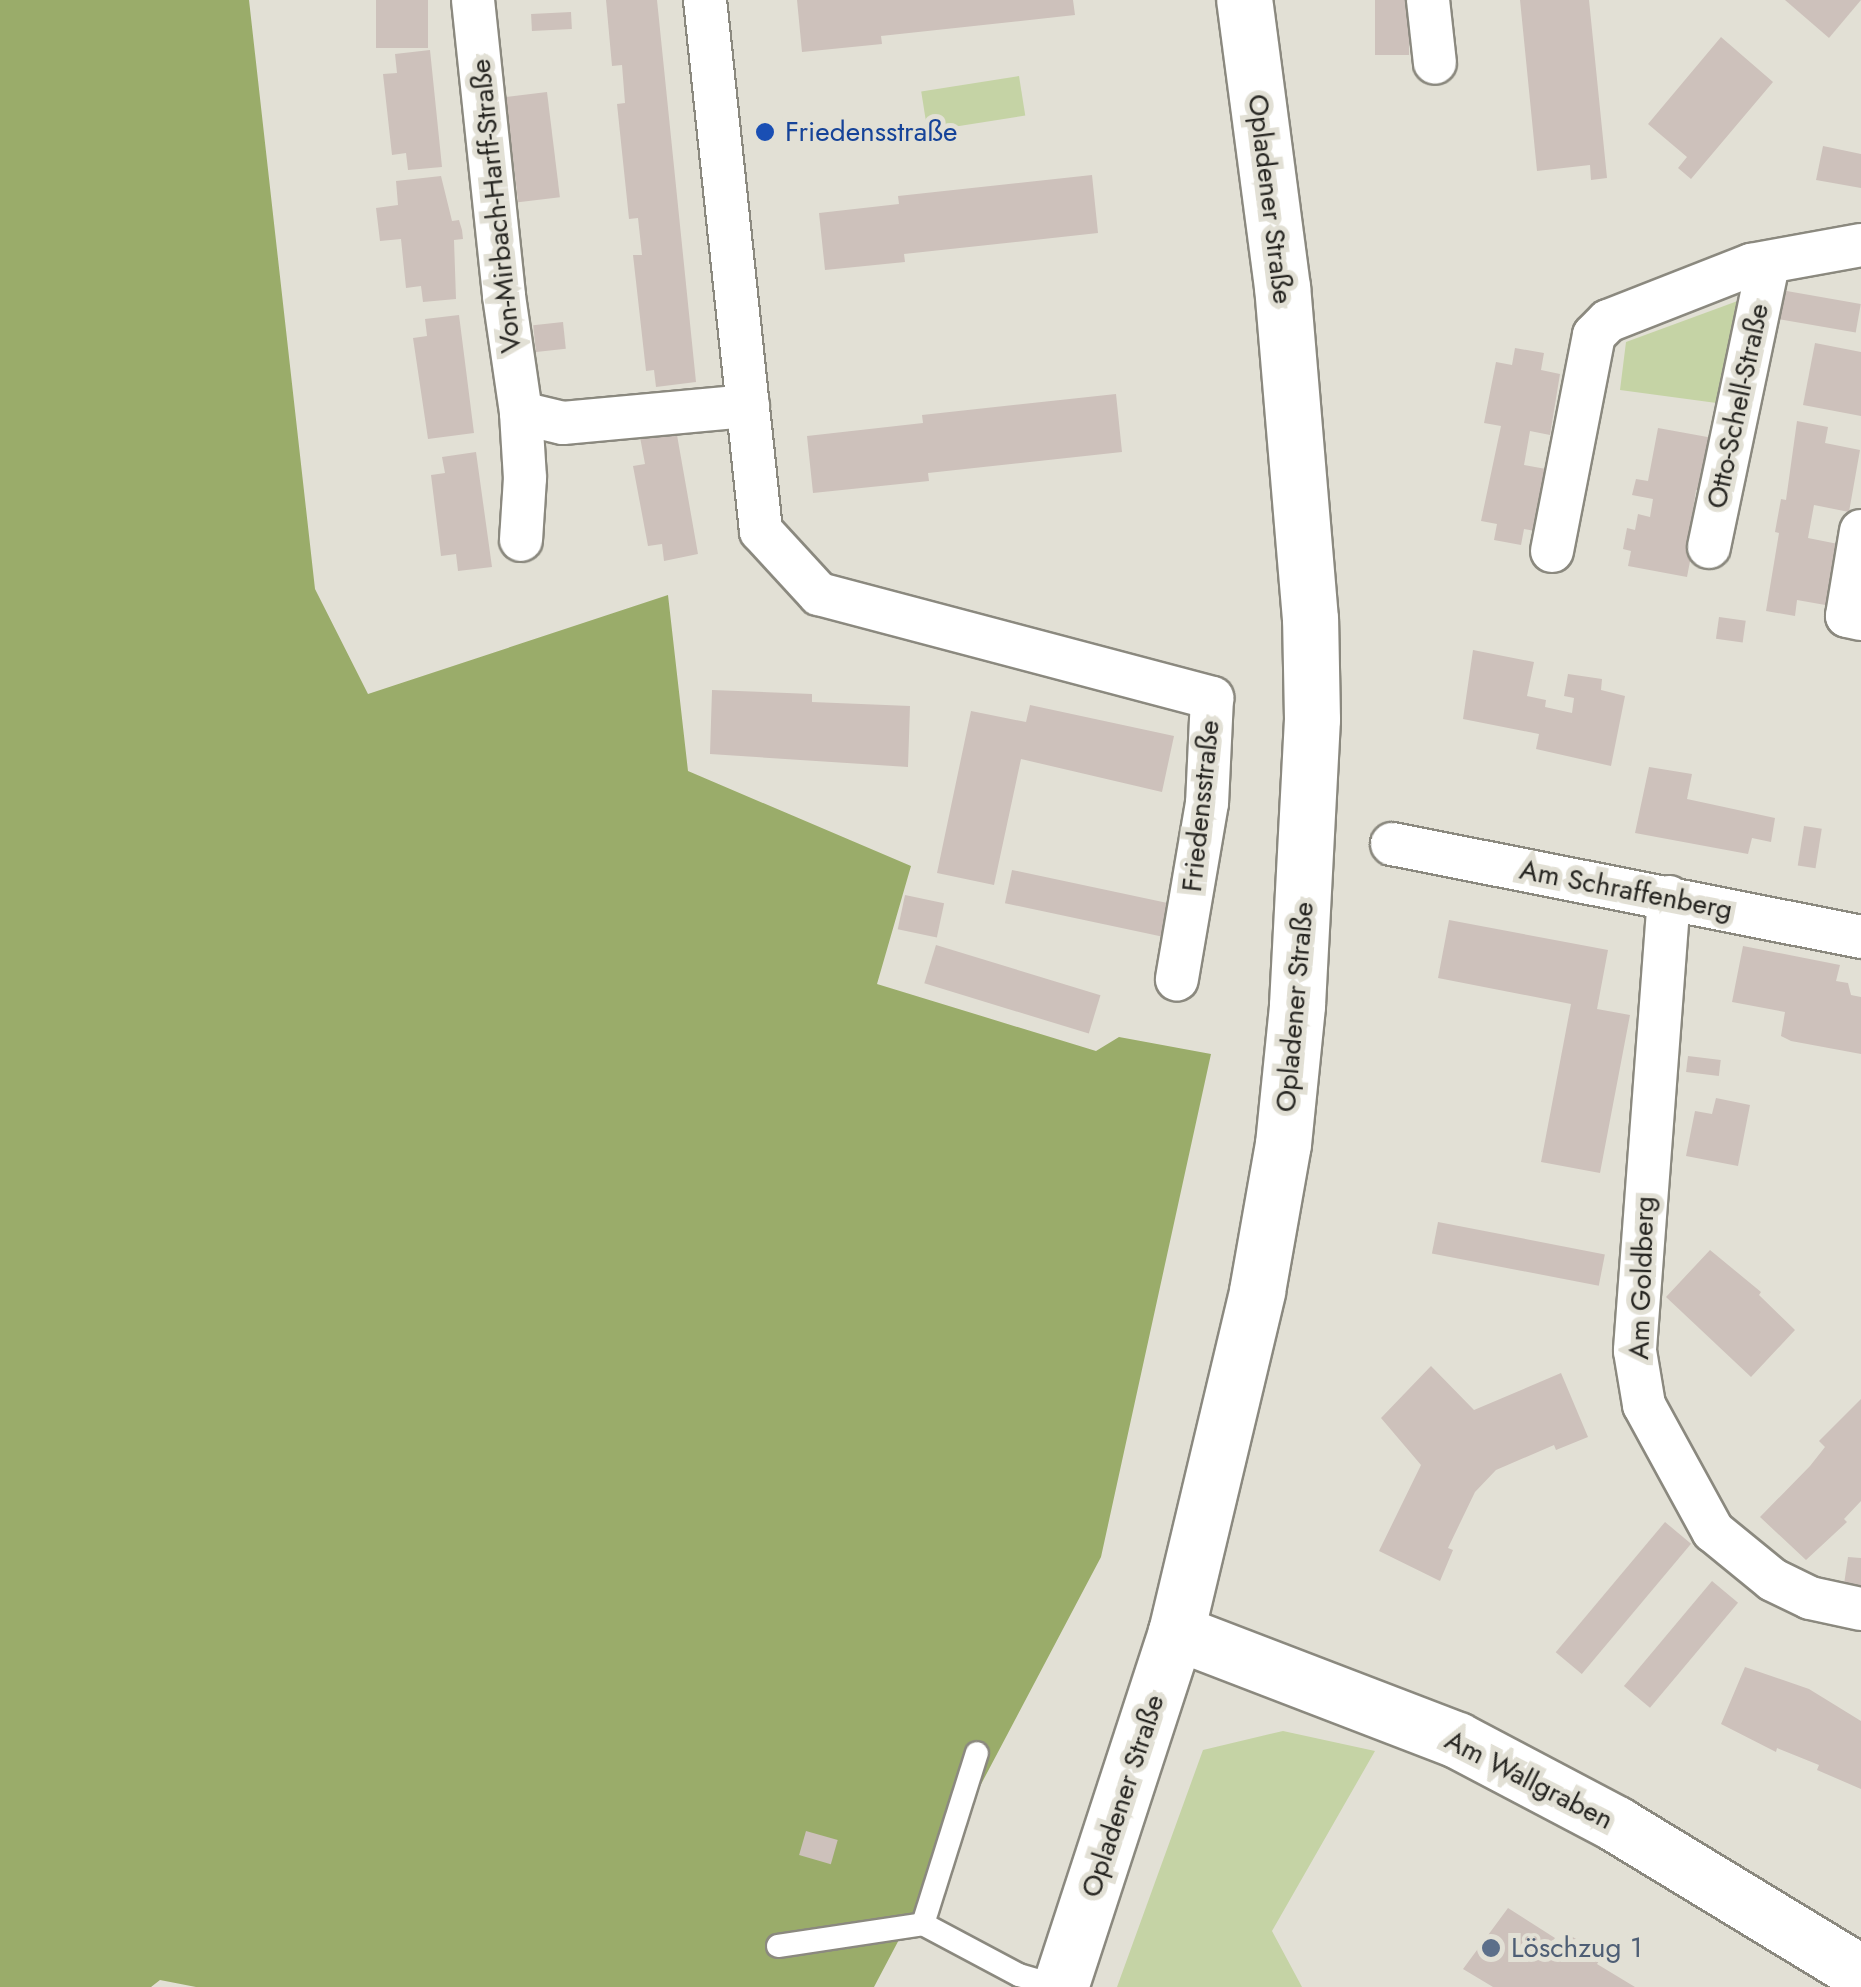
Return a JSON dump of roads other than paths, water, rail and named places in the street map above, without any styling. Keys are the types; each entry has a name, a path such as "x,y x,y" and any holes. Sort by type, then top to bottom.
{"main road":[{"name":"Opladener Straße","path":"1060,1987 1176,1632 1257,1291 1283,1144 1306,865 1311,679 1299,454 1244,0"},
{"name":"Am Wallgraben","path":"1176,1632 1244,1654 1456,1740 1616,1824 1861,1973"}],"street":[{"name":"Von-Mirbach-Harff-Straße","path":"474,0 504,296 521,412 525,478 522,540"},
{"name":"Friedensstraße","path":"705,0 762,531 819,594 1212,698 1207,804 1177,979"},
{"path":"1428,0 1435,63"},
{"name":"Otto-Schell-Straße","path":"1552,551 1594,335 1608,321 1751,265 1768,265 1861,245"},
{"name":"Otto-Schell-Straße","path":"1709,547 1768,265"},
{"path":"521,412 563,423 748,406"},
{"path":"1854,617 1861,531"},
{"name":"Am Schraffenberg","path":"1392,844 1861,937"},
{"name":"Am Goldberg","path":"1669,897 1636,1332 1644,1405 1713,1531 1773,1580 1810,1598 1861,1609"}],"lane":[{"path":"923,1924 977,1753"},
{"path":"778,1946 923,1924 1019,1976 1060,1987"}],"place":[{"name":"Friedensstraße","path":"765,132"},
{"name":"Löschzug 1","path":"1491,1948"}]}
